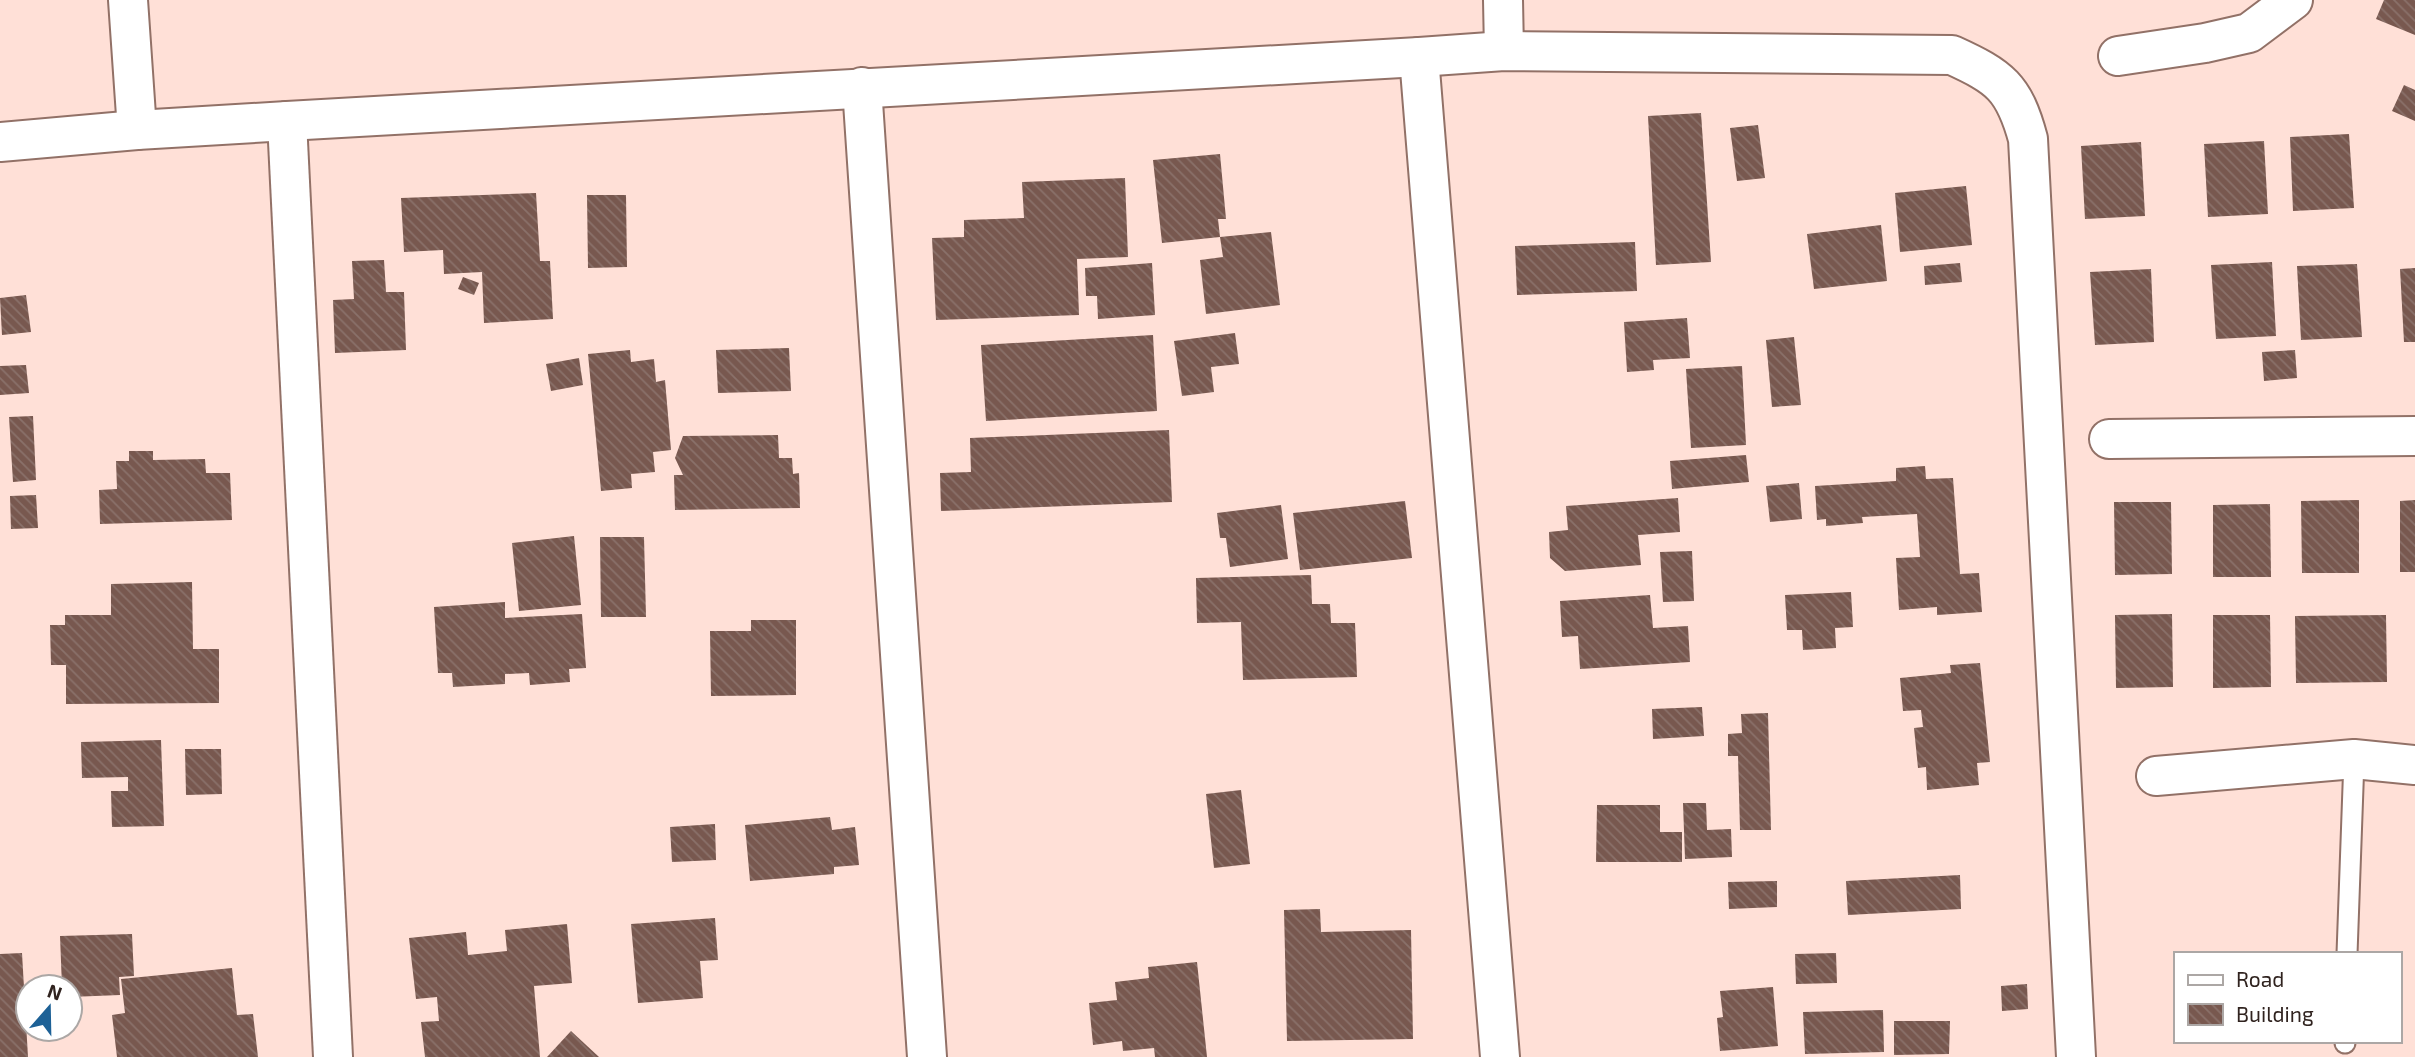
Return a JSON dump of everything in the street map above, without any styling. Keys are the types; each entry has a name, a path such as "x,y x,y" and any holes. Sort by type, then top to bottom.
{"street":[{"path":"128,0 138,130"},
{"path":"1503,0 1504,51"},
{"path":"2118,56 2205,43 2249,33 2292,0"},
{"path":"0,142 138,130 1504,51 1952,55 1980,68 2005,86 2020,111 2028,139 2076,1057"},
{"path":"1419,57 1500,1057"},
{"path":"862,87 927,1057"},
{"path":"287,121 333,1057"},
{"path":"2109,439 2415,436"},
{"path":"2156,776 2354,759 2415,765"}],"lane":[{"path":"2347,952 2354,759"}],"building":[{"path":"2384,0 2415,0 2415,35 2376,19"},
{"path":"2404,85 2415,90 2415,121 2392,111"},
{"path":"1701,113 1711,262 1656,265 1648,116"},
{"path":"1758,125 1765,178 1737,181 1730,128"},
{"path":"2349,134 2354,208 2293,211 2290,137"},
{"path":"2264,141 2268,214 2208,217 2204,144"},
{"path":"2141,142 2145,216 2085,219 2081,146"},
{"path":"1220,154 1226,219 1218,219 1220,237 1162,243 1153,160"},
{"path":"1125,178 1128,257 1077,259 1079,315 936,320 932,238 964,237 964,220 1024,218 1022,182"},
{"path":"1966,186 1972,245 1900,252 1895,193"},
{"path":"536,193 540,261 550,261 553,319 484,323 482,272 444,274 443,250 404,252 401,198"},
{"path":"587,195 626,195 627,267 588,268"},
{"path":"1881,225 1887,281 1814,289 1807,234"},
{"path":"1271,232 1280,305 1206,314 1200,260 1223,257 1220,237"},
{"path":"1635,242 1637,291 1517,295 1515,246"},
{"path":"384,260 386,292 404,292 406,350 335,353 333,300 354,299 352,261"},
{"path":"2272,262 2276,336 2216,339 2211,265"},
{"path":"1152,263 1155,315 1098,319 1097,296 1086,296 1085,268"},
{"path":"1960,263 1962,282 1925,285 1924,266"},
{"path":"2357,264 2362,337 2301,340 2297,266"},
{"path":"2415,268 2415,342 2404,342 2400,269"},
{"path":"2151,269 2154,342 2095,345 2090,272"},
{"path":"463,277 479,283 474,295 458,289"},
{"path":"26,295 31,332 2,335 0,298"},
{"path":"1687,318 1690,358 1653,360 1654,370 1627,372 1624,322"},
{"path":"1235,333 1239,364 1211,367 1214,392 1182,396 1174,341"},
{"path":"1153,335 1157,411 986,421 981,345"},
{"path":"1794,337 1801,405 1772,407 1766,340"},
{"path":"789,348 791,391 718,393 716,350"},
{"path":"630,350 631,362 654,359 656,382 665,380 671,450 653,452 655,472 631,474 632,488 601,491 588,354"},
{"path":"2295,350 2297,378 2264,381 2262,352"},
{"path":"579,358 583,385 551,391 546,364"},
{"path":"26,365 29,393 0,395 0,366"},
{"path":"1742,366 1746,445 1691,448 1686,369"},
{"path":"33,416 36,480 13,482 9,417"},
{"path":"1169,430 1172,502 941,511 940,473 971,472 970,438"},
{"path":"778,435 779,458 792,458 793,474 799,473 800,508 675,510 674,475 683,475 675,458 683,436"},
{"path":"129,451 153,451 153,460 205,459 206,473 230,473 232,520 100,524 99,490 117,489 116,461 129,461"},
{"path":"1746,455 1749,482 1672,489 1670,461"},
{"path":"1925,466 1926,479 1953,478 1960,574 1979,573 1982,612 1937,615 1937,607 1899,610 1896,558 1920,557 1917,514 1862,517 1863,523 1826,526 1826,519 1817,520 1815,486 1896,481 1896,468"},
{"path":"1799,483 1802,519 1770,522 1766,486"},
{"path":"36,495 38,528 11,529 10,496"},
{"path":"1678,498 1680,532 1638,535 1641,565 1565,571 1550,558 1549,532 1568,530 1566,506"},
{"path":"2359,500 2359,573 2302,573 2301,501"},
{"path":"2415,500 2415,572 2400,572 2400,501"},
{"path":"1405,501 1412,558 1300,570 1293,513"},
{"path":"2114,502 2171,502 2172,574 2115,575"},
{"path":"2270,504 2271,577 2213,577 2213,505"},
{"path":"1281,505 1288,559 1230,567 1226,538 1220,538 1217,513"},
{"path":"574,536 581,605 519,611 512,543"},
{"path":"600,537 644,537 646,617 601,617"},
{"path":"1692,551 1694,601 1663,602 1660,552"},
{"path":"1311,575 1312,604 1330,604 1331,623 1355,623 1357,677 1243,680 1241,622 1197,623 1196,578"},
{"path":"192,582 193,649 219,649 219,703 66,704 66,665 51,665 50,625 65,625 65,615 111,615 111,584"},
{"path":"1851,592 1853,627 1835,628 1836,648 1803,650 1802,630 1787,630 1785,595"},
{"path":"1650,595 1653,628 1688,626 1690,662 1580,669 1578,636 1562,637 1560,601"},
{"path":"505,602 505,618 582,614 586,668 569,669 570,682 530,685 529,673 505,674 505,684 453,687 452,673 438,673 434,607"},
{"path":"2172,614 2173,687 2116,688 2115,615"},
{"path":"2213,615 2270,615 2271,687 2213,688"},
{"path":"2386,615 2387,682 2296,683 2295,616"},
{"path":"751,620 796,620 796,695 711,696 710,631 751,631"},
{"path":"1980,663 1990,762 1977,763 1979,785 1927,790 1926,767 1918,768 1914,728 1923,727 1921,710 1903,711 1900,678 1951,673 1950,665"},
{"path":"1702,707 1704,736 1653,739 1652,709"},
{"path":"1768,713 1771,830 1740,830 1738,756 1728,756 1728,734 1742,733 1741,714"},
{"path":"161,740 164,826 112,827 111,791 128,791 128,777 82,778 81,742"},
{"path":"185,749 221,749 222,794 186,795"},
{"path":"1241,790 1250,864 1214,868 1206,794"},
{"path":"1683,803 1706,803 1707,830 1731,829 1732,857 1685,859"},
{"path":"1597,805 1660,805 1660,832 1682,832 1682,862 1596,862"},
{"path":"830,817 832,830 855,827 859,865 834,867 834,874 750,881 745,825"},
{"path":"715,824 716,860 672,862 670,827"},
{"path":"1960,875 1961,909 1848,915 1846,881"},
{"path":"1777,881 1777,907 1729,909 1728,882"},
{"path":"1320,909 1321,932 1411,930 1413,1039 1287,1041 1284,910"},
{"path":"715,918 718,960 700,961 703,998 638,1003 631,924"},
{"path":"567,924 572,983 534,986 540,1057 425,1057 421,1022 439,1021 437,997 416,999 409,938 466,932 468,955 507,951 505,930"},
{"path":"132,934 134,976 119,977 120,995 84,996 84,973 61,973 60,936"},
{"path":"22,953 23,973 14,973 14,1043 27,1043 28,1057 0,1057 0,954"},
{"path":"1836,953 1837,983 1796,984 1795,954"},
{"path":"1197,962 1207,1057 1155,1057 1154,1048 1123,1051 1122,1041 1093,1045 1089,1003 1117,1000 1115,982 1149,978 1148,967"},
{"path":"232,968 237,1015 253,1014 258,1057 117,1057 112,1015 125,1013 121,979"},
{"path":"2027,984 2028,1009 2002,1011 2001,986"},
{"path":"1773,987 1778,1046 1720,1051 1717,1018 1723,1017 1720,991"},
{"path":"1883,1010 1884,1052 1805,1054 1803,1012"},
{"path":"1894,1021 1950,1021 1949,1054 1894,1055"},
{"path":"571,1031 599,1057 547,1057"}]}
